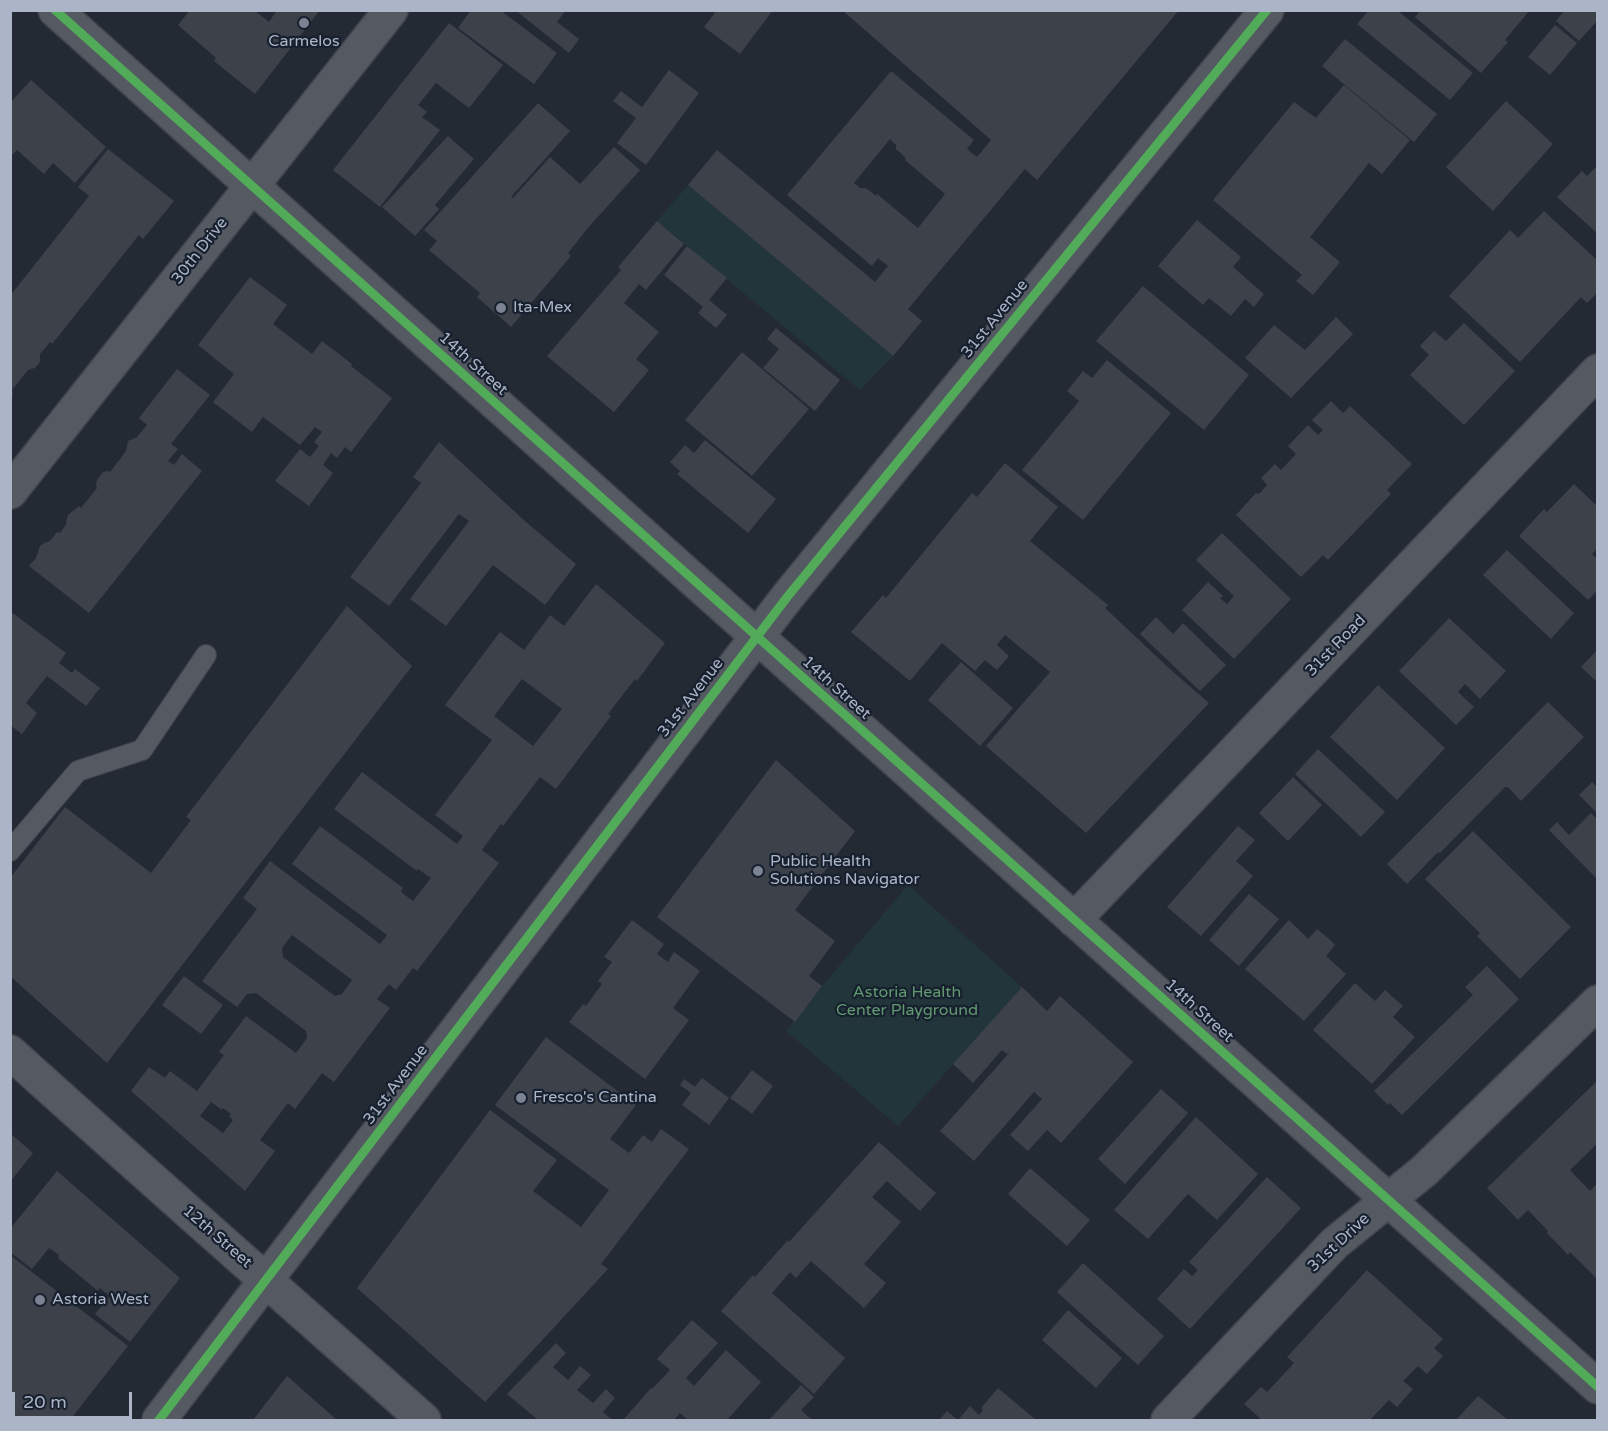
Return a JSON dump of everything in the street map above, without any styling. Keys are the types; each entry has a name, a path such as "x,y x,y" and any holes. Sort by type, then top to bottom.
{"street":[{"name":"14th Street","path":"55,10 1598,1387"},
{"name":"30th Drive","path":"10,492 391,10"},
{"name":"31st Avenue","path":"159,1420 795,587 1268,10"},
{"name":"31st Road","path":"1074,920 1598,371"},
{"name":"31st Drive","path":"1168,1420 1335,1243 1429,1166 1598,1002"},
{"name":"12th Street","path":"10,1052 223,1244 267,1280 424,1420"}],"lane":[{"path":"10,851 78,771 142,750 207,655"}],"green space":[{"path":"688,185 893,356 860,390 657,221"},
{"name":"Astoria Health Center Playground","path":"908,885 1022,987 898,1126 786,1031"}],"building":[{"path":"190,10 254,10 269,22 277,10 320,10 255,94 214,61 216,58 178,25"},
{"path":"471,10 500,10 557,53 534,84 458,28"},
{"path":"515,10 566,10 557,22 579,39 569,53"},
{"path":"717,10 773,10 740,54 704,27"},
{"path":"842,10 1179,10 1037,180 1025,169 908,309 922,321 893,356 688,185 717,150 875,282 888,266 878,258 872,266 787,195 891,71 974,140 967,149 977,157 991,140","holes":["890,139 896,145 896,149 906,158 905,160 945,194 918,228 877,194 876,196 866,188 860,188 854,183"]},
{"path":"1369,10 1397,10 1473,73 1450,100 1357,24"},
{"path":"1421,10 1530,10 1505,40 1508,42 1481,73 1415,17"},
{"path":"1565,10 1598,10 1598,20 1579,41 1556,21"},
{"path":"449,23 503,65 469,108 436,83 418,105 427,112 422,117 440,130 380,207 333,170"},
{"path":"1555,25 1577,43 1550,75 1528,57"},
{"path":"1345,39 1437,114 1414,142 1322,66"},
{"path":"669,70 699,93 646,165 617,143 636,118 613,101 621,91 642,107"},
{"path":"31,80 106,147 75,183 53,163 44,174 17,150 10,157 10,103"},
{"path":"1344,85 1410,140 1382,174 1369,163 1310,237 1340,262 1313,295 1296,281 1302,275 1213,200 1294,102 1316,118"},
{"path":"1506,101 1553,144 1493,211 1446,167"},
{"path":"538,103 570,131 511,197 513,198 550,157 580,184 614,147 640,170 587,229 568,253 571,256 511,327 477,297 480,293 429,250 437,241 424,230"},
{"path":"448,136 474,159 435,205 439,209 415,236 382,207"},
{"path":"108,149 174,201 143,239 139,235 52,344 50,342 40,354 40,362 35,368 28,370 12,390 13,396 10,399 10,296 89,196 78,187"},
{"path":"1598,165 1598,234 1557,197 1582,171 1587,176"},
{"path":"1544,211 1598,261 1598,292 1587,303 1581,297 1520,362 1449,296 1510,230 1518,238"},
{"path":"1197,220 1241,257 1233,267 1264,294 1254,307 1245,299 1231,316 1209,298 1203,305 1158,266"},
{"path":"657,221 684,244 646,290 639,284 624,303 659,332 636,359 649,370 614,412 547,356 621,270 618,267"},
{"path":"687,246 727,278 709,300 727,315 716,328 698,313 703,307 664,275"},
{"path":"250,277 287,305 273,324 312,354 322,341 392,398 351,452 345,447 337,458 331,453 323,465 333,473 309,506 275,481 300,449 310,457 319,446 314,442 322,432 315,427 300,445 263,417 252,432 213,402 234,374 198,345"},
{"path":"1143,286 1249,375 1204,430 1096,341"},
{"path":"1336,317 1353,334 1291,398 1245,358 1274,325 1305,350"},
{"path":"1464,323 1515,371 1464,425 1410,375 1429,355 1420,346 1434,331 1446,341"},
{"path":"776,328 840,380 815,411 763,368 779,349 767,339"},
{"path":"742,352 809,409 752,476 685,420"},
{"path":"1107,360 1171,413 1083,520 1022,470 1079,401 1067,391 1083,371 1092,378"},
{"path":"177,369 210,395 171,444 178,449 168,461 174,465 182,454 202,471 89,613 29,566 36,558 40,546 50,541 57,532 60,533 67,523 68,515 79,506 81,508 97,488 97,480 103,472 110,472 126,451 128,441 137,437 147,425 139,418"},
{"path":"1331,401 1343,413 1350,406 1412,464 1387,490 1391,494 1328,560 1323,555 1301,577 1236,515 1256,493 1259,494 1267,485 1261,478 1275,464 1281,470 1296,454 1288,446 1308,425 1318,435 1323,430 1312,420"},
{"path":"705,440 776,499 748,533 677,474 680,471 670,462 685,445 694,453"},
{"path":"439,442 526,522 576,564 545,605 493,565 446,626 410,599 469,521 459,514 389,606 350,577 421,483 413,477"},
{"path":"1005,463 1058,507 1030,541 1108,605 1105,608 1209,703 1086,833 986,746 1050,672 1005,635 997,645 1009,656 997,670 985,660 975,671 942,643 910,681 851,632 883,595 886,598 972,493 977,497"},
{"path":"1574,484 1598,507 1598,548 1592,554 1598,560 1598,590 1588,600 1519,536 1544,509 1547,512"},
{"path":"1222,533 1291,599 1234,659 1182,610 1208,582 1223,596 1220,598 1227,604 1234,596 1196,560"},
{"path":"1507,550 1574,613 1551,639 1483,575"},
{"path":"596,584 665,643 637,681 635,679 608,714 611,716 556,789 540,777 503,826 501,824 482,850 499,863 417,971 413,968 396,990 389,984 377,999 390,1008 334,1082 322,1073 295,1109 288,1103 260,1140 275,1151 245,1191 131,1091 149,1067 165,1078 170,1071 197,1091 224,1055 219,1052 246,1016 296,1053 307,1038 306,1031 256,993 247,994 237,1007 202,981 257,909 243,898 270,861 380,944 387,935 292,864 320,826 403,888 401,892 413,901 431,878 418,869 417,871 334,809 362,772 457,844 463,836 435,815 492,740 445,705 500,632 524,650 550,615 564,626","holes":["522,679 562,709 533,746 494,716","292,935 352,980 342,994 335,996 283,957 282,948","211,1102 231,1114 229,1116 233,1120 223,1133 200,1116"]},
{"path":"347,606 412,666 107,1063 10,976 10,878 65,807 151,873 191,820 186,817"},
{"path":"10,611 66,653 59,663 72,673 75,669 100,688 86,706 47,676 26,703 37,713 22,734 10,725"},
{"path":"1156,617 1173,634 1183,623 1226,665 1200,691 1140,634"},
{"path":"1449,618 1506,671 1480,699 1465,684 1458,692 1474,707 1456,725 1399,671"},
{"path":"1598,649 1598,683 1581,667"},
{"path":"961,662 1013,708 980,746 928,700"},
{"path":"1378,685 1445,748 1397,800 1330,737"},
{"path":"1548,702 1584,737 1521,801 1508,787 1505,787 1407,884 1387,864"},
{"path":"1318,749 1385,812 1361,837 1295,774"},
{"name":"Public Health Solutions Navigator","path":"776,760 855,831 795,910 835,941 809,976 822,986 795,1022 657,917"},
{"path":"1293,777 1322,805 1288,841 1259,813"},
{"path":"1592,782 1598,788 1598,814 1579,795"},
{"path":"1591,813 1598,820 1598,880 1549,830 1557,822 1569,835"},
{"path":"1238,826 1255,840 1236,861 1253,876 1201,936 1167,907"},
{"path":"1473,831 1571,927 1520,979 1477,936 1480,933 1425,879"},
{"path":"1249,894 1279,919 1239,966 1209,940"},
{"path":"632,920 664,944 657,954 668,962 674,952 700,971 673,1008 689,1020 645,1079 569,1022 583,1004 586,1006 602,984 598,981 612,962 604,957"},
{"path":"1289,920 1308,939 1317,929 1328,938 1335,945 1326,956 1346,974 1304,1021 1245,969"},
{"path":"1487,966 1519,999 1402,1115 1374,1091 1473,995 1465,987"},
{"path":"184,976 223,1005 201,1034 162,1005"},
{"path":"1355,983 1375,1001 1385,990 1403,1006 1393,1017 1415,1037 1372,1084 1313,1030"},
{"path":"1022,987 1047,1011 1060,996 1133,1062 1061,1143 1047,1130 1028,1151 1010,1135 1042,1099 1034,1092 974,1161 940,1131 1010,1052 1007,1054 1002,1050 973,1083 953,1064"},
{"path":"546,1037 636,1105 610,1139 629,1153 643,1135 652,1142 661,1129 689,1149 601,1264 608,1269 485,1402 357,1288 490,1110 557,1160 533,1191 581,1227 609,1190 495,1105"},
{"path":"752,1070 773,1086 752,1114 730,1098"},
{"path":"702,1078 729,1098 709,1125 682,1105 691,1093 680,1085 684,1079 695,1087"},
{"path":"1598,1080 1598,1143 1570,1170 1590,1191 1598,1183 1598,1280 1570,1252 1568,1255 1528,1210 1518,1220 1487,1188"},
{"path":"1161,1089 1188,1113 1125,1184 1098,1159"},
{"path":"1196,1117 1258,1174 1217,1220 1188,1194 1148,1239 1114,1210"},
{"path":"10,1133 33,1153 10,1182"},
{"path":"879,1142 936,1193 920,1211 887,1181 872,1197 901,1222 864,1264 886,1283 864,1308 811,1261 796,1278 790,1272 772,1293 845,1358 814,1394 721,1311 753,1275 755,1277 788,1240 789,1242"},
{"path":"1030,1168 1090,1220 1067,1246 1008,1194"},
{"path":"57,1171 180,1278 130,1342 95,1314 110,1296 100,1288 98,1291 58,1258 59,1255 49,1248 32,1269 10,1252 10,1229"},
{"path":"1267,1177 1301,1208 1190,1329 1157,1299 1184,1269 1192,1276 1198,1270 1189,1262"},
{"name":"Astoria West","path":"10,1255 128,1346 70,1420 10,1420"},
{"path":"1083,1263 1164,1336 1138,1365 1057,1292"},
{"path":"1367,1270 1443,1339 1434,1348 1443,1356 1427,1374 1418,1366 1403,1381 1413,1389 1397,1407 1389,1400 1370,1420 1262,1420 1244,1404 1261,1387 1267,1392 1294,1363 1287,1357"},
{"path":"1068,1310 1122,1358 1096,1388 1042,1340"},
{"path":"692,1320 718,1343 686,1378 694,1386 726,1350 761,1382 727,1420 688,1420 680,1413 674,1420 623,1420 670,1370 657,1359"},
{"path":"556,1343 566,1353 553,1367 568,1380 580,1366 591,1375 577,1390 593,1403 606,1389 615,1398 603,1412 612,1420 538,1420 507,1394"},
{"path":"287,1376 337,1420 253,1420"},
{"path":"801,1385 814,1397 801,1410 812,1420 769,1420"},
{"path":"998,1388 1036,1420 958,1420 970,1406 979,1415 983,1410 981,1408"},
{"path":"1478,1396 1508,1420 1456,1420"},
{"path":"947,1411 958,1420 939,1420"}],"cycle path":[{"path":"55,10 1598,1387"},
{"path":"159,1420 788,596 1267,10"}],"place":[{"name":"Carmelos","path":"304,23"},
{"name":"Ita-Mex","path":"501,308"},
{"name":"Public Health Solutions Navigator","path":"758,871"},
{"name":"Fresco's Cantina","path":"521,1098"},
{"name":"Astoria West","path":"40,1300"}]}
